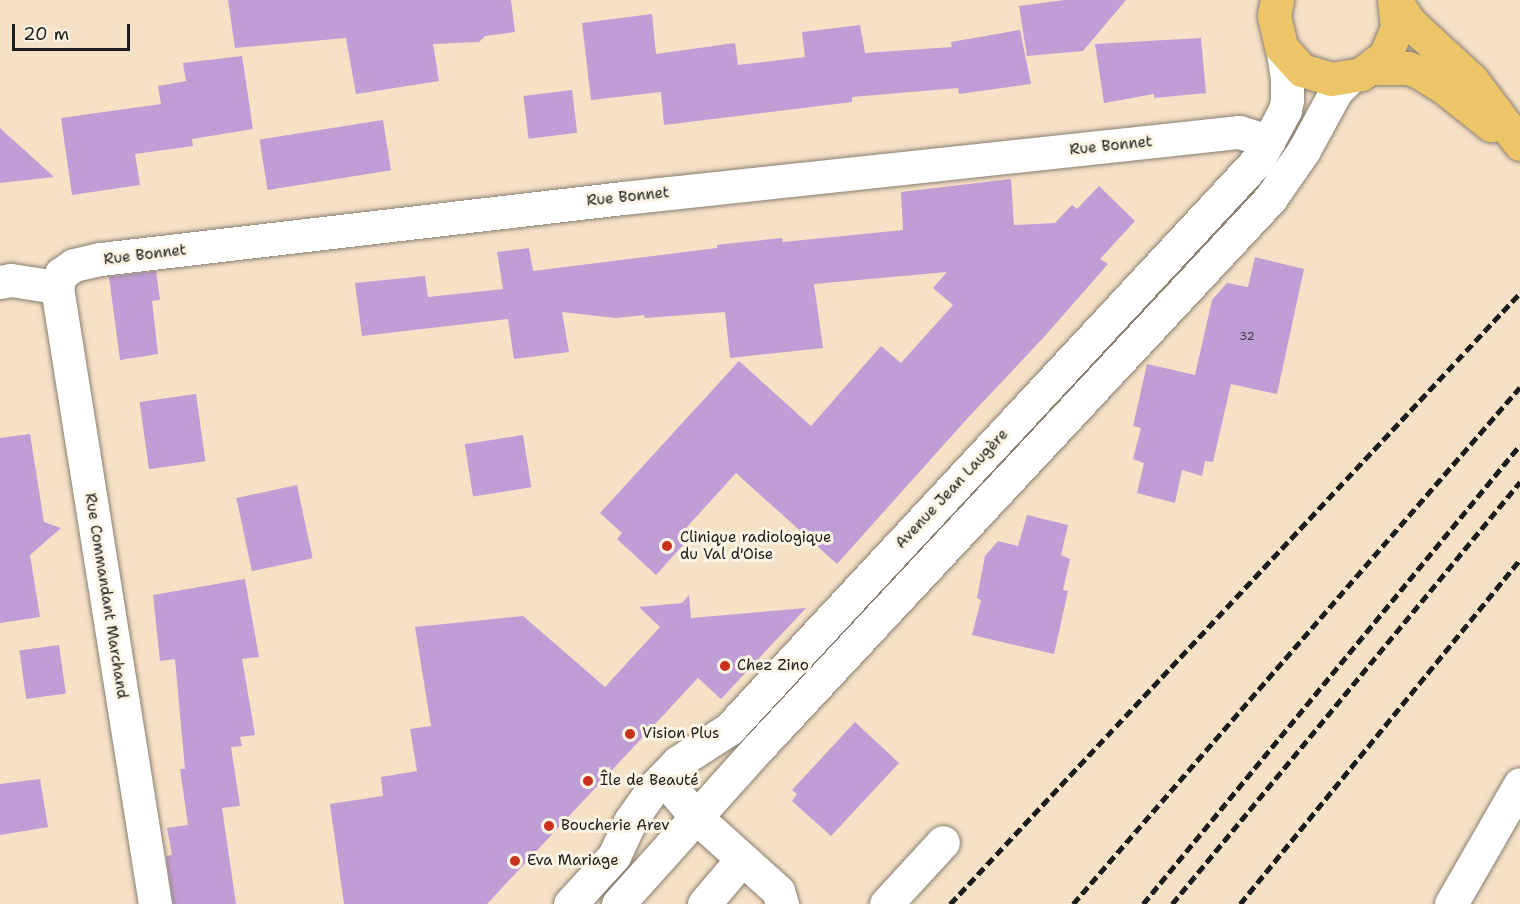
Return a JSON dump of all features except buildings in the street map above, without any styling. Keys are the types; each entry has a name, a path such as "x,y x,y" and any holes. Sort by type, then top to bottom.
{"main road":[{"path":"1360,73 1385,56 1392,42 1397,28 1395,0"},
{"path":"1395,0 1410,23 1472,80 1520,146"},
{"path":"1276,17 1302,70 1331,80 1360,73 1408,68 1419,72 1446,89 1520,146"}],"street":[{"name":"Avenue Jean Laugère","path":"570,904 614,856 630,821 663,778 678,762 729,729 1258,160 1285,110 1287,99 1287,78 1276,17"},
{"path":"618,904 1032,452 1270,199 1304,150 1336,91 1360,73"},
{"name":"Rue Bonnet","path":"57,287 61,274 74,265 101,259 635,196 1239,132 1269,141"},
{"path":"0,282 11,280 57,287"},
{"name":"Rue Commandant Marchand","path":"57,287 155,904"},
{"path":"663,778 697,818 778,891 782,904"},
{"path":"1451,904 1520,784"},
{"path":"886,904 943,842"},
{"path":"704,904 742,859"}],"railway":[{"path":"950,904 1520,293"},
{"path":"1073,904 1520,387"},
{"path":"1143,904 1520,445"},
{"path":"1172,904 1520,482"},
{"path":"1240,904 1520,559"}],"place":[{"name":"Clinique radiologique du Val d'Oise","path":"667,546"},
{"name":"Chez Zino","path":"725,666"},
{"name":"Vision Plus","path":"630,734"},
{"name":"Île de Beauté","path":"588,781"},
{"name":"Boucherie Arev","path":"549,826"},
{"name":"Eva Mariage","path":"515,861"}]}
